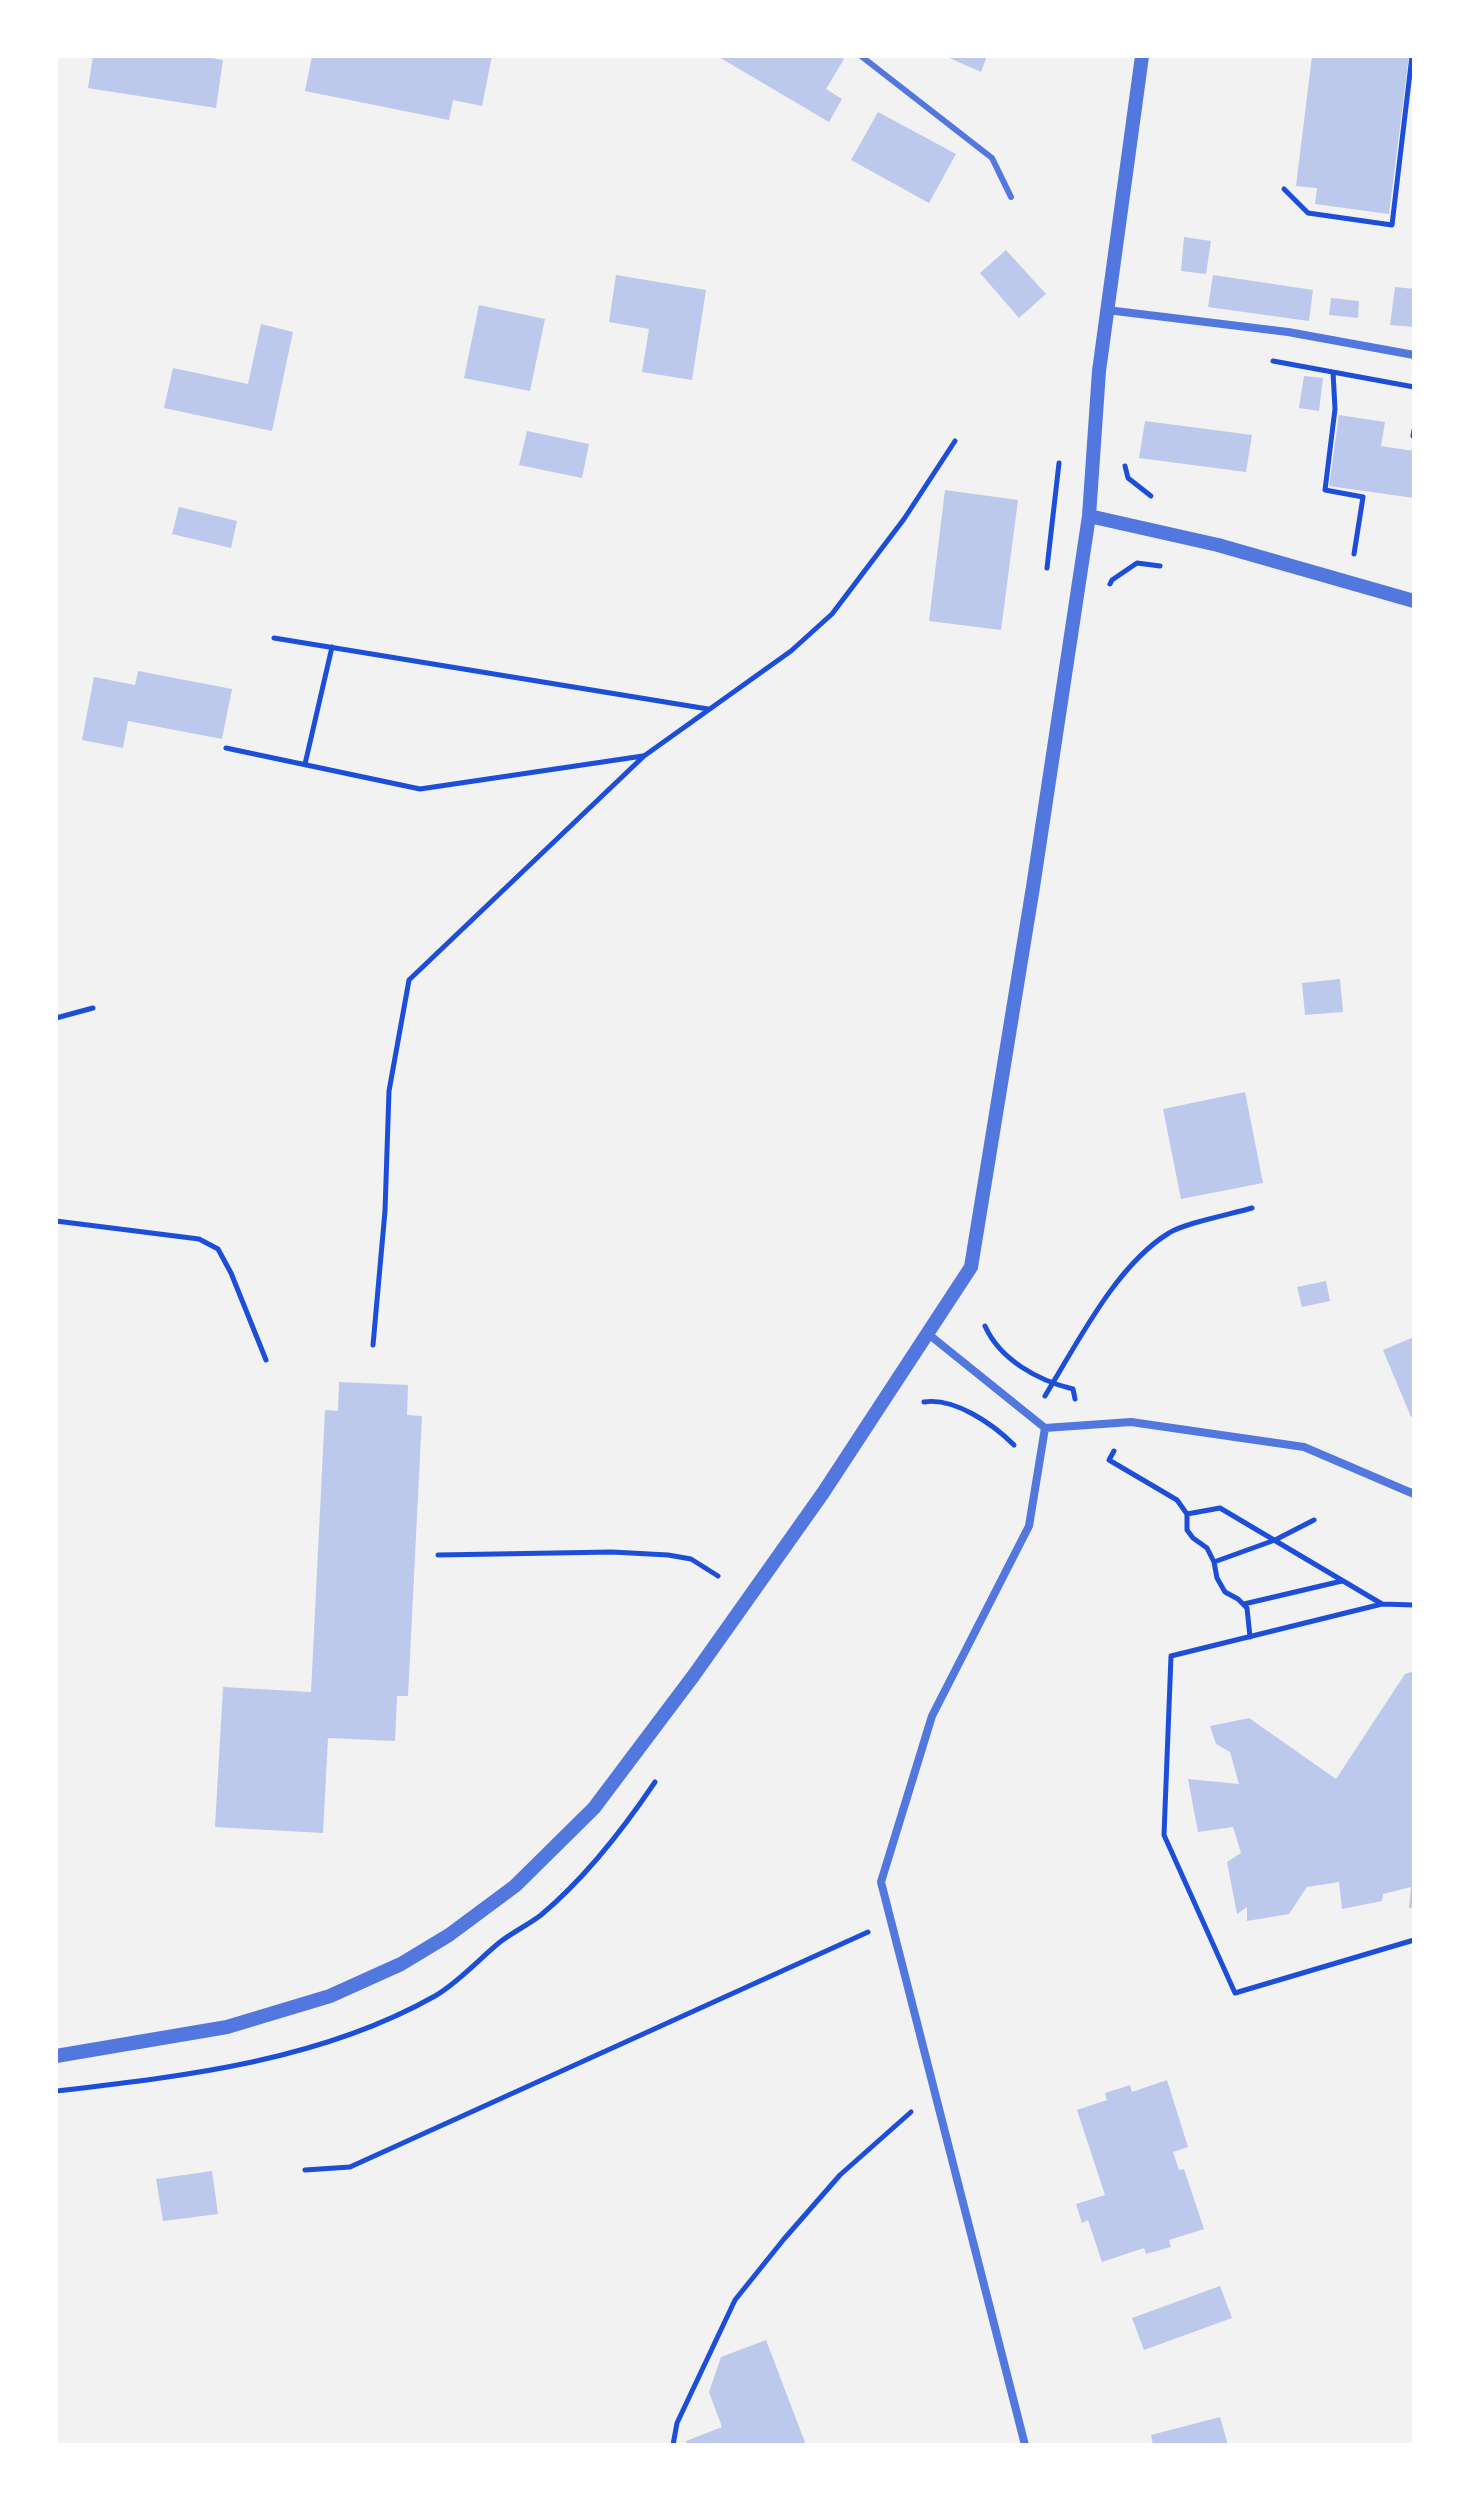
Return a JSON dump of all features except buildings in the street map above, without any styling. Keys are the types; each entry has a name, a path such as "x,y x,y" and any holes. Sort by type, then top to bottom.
{"street":[{"path":"56,2056 227,2027 330,1996 401,1964 449,1935 515,1886 594,1808 694,1675 823,1493 971,1267 1038,860 1089,516 1093,432 1107,310 1142,56"},
{"path":"1107,310 1288,332 1414,355"},
{"path":"1089,516 1218,545 1414,601"},
{"path":"926,1332 1045,1428 1131,1422 1304,1447 1414,1494"},
{"path":"1025,2445 881,1882 932,1716 1029,1526 1045,1428"}],"lane":[{"path":"861,56 992,158 1011,197"}],"path":[{"path":"1284,189 1308,213 1392,225 1412,56"},
{"path":"1270,360 1414,387"},
{"path":"1333,372 1335,409 1325,490 1363,497 1353,555"},
{"path":"373,1345 385,1211 389,1091 409,980 644,756 791,651 832,614 904,519 955,441"},
{"path":"1125,465 1128,478 1147,495 1160,499"},
{"path":"1339,551 1369,559"},
{"path":"1107,591 1112,580 1137,563 1162,566"},
{"path":"274,638 709,709"},
{"path":"305,764 332,647"},
{"path":"226,748 420,789 644,756"},
{"path":"56,1018 93,1008"},
{"path":"1032,1417 1097,1308 1136,1261 1170,1232 1252,1208"},
{"path":"56,1221 199,1239 218,1249 231,1273 266,1360"},
{"path":"985,1326 993,1342 1016,1363 1052,1384 1073,1389"},
{"path":"924,1402 937,1400 951,1403 990,1424 1013,1443 1018,1456"},
{"path":"1131,1422 1109,1460 1177,1500 1187,1514 1187,1530 1207,1548 1225,1592 1247,1608 1250,1637"},
{"path":"1187,1514 1220,1508 1382,1604"},
{"path":"1214,1562 1275,1540 1314,1520"},
{"path":"438,1555 612,1552 668,1555 691,1559 718,1576"},
{"path":"1243,1604 1342,1581"},
{"path":"1414,1605 1382,1604 1171,1656 1164,1835 1235,1993 1414,1940"},
{"path":"305,2170 350,2167 891,1922"},
{"path":"673,2445 677,2423 735,2300 840,2175 901,2119"}]}
